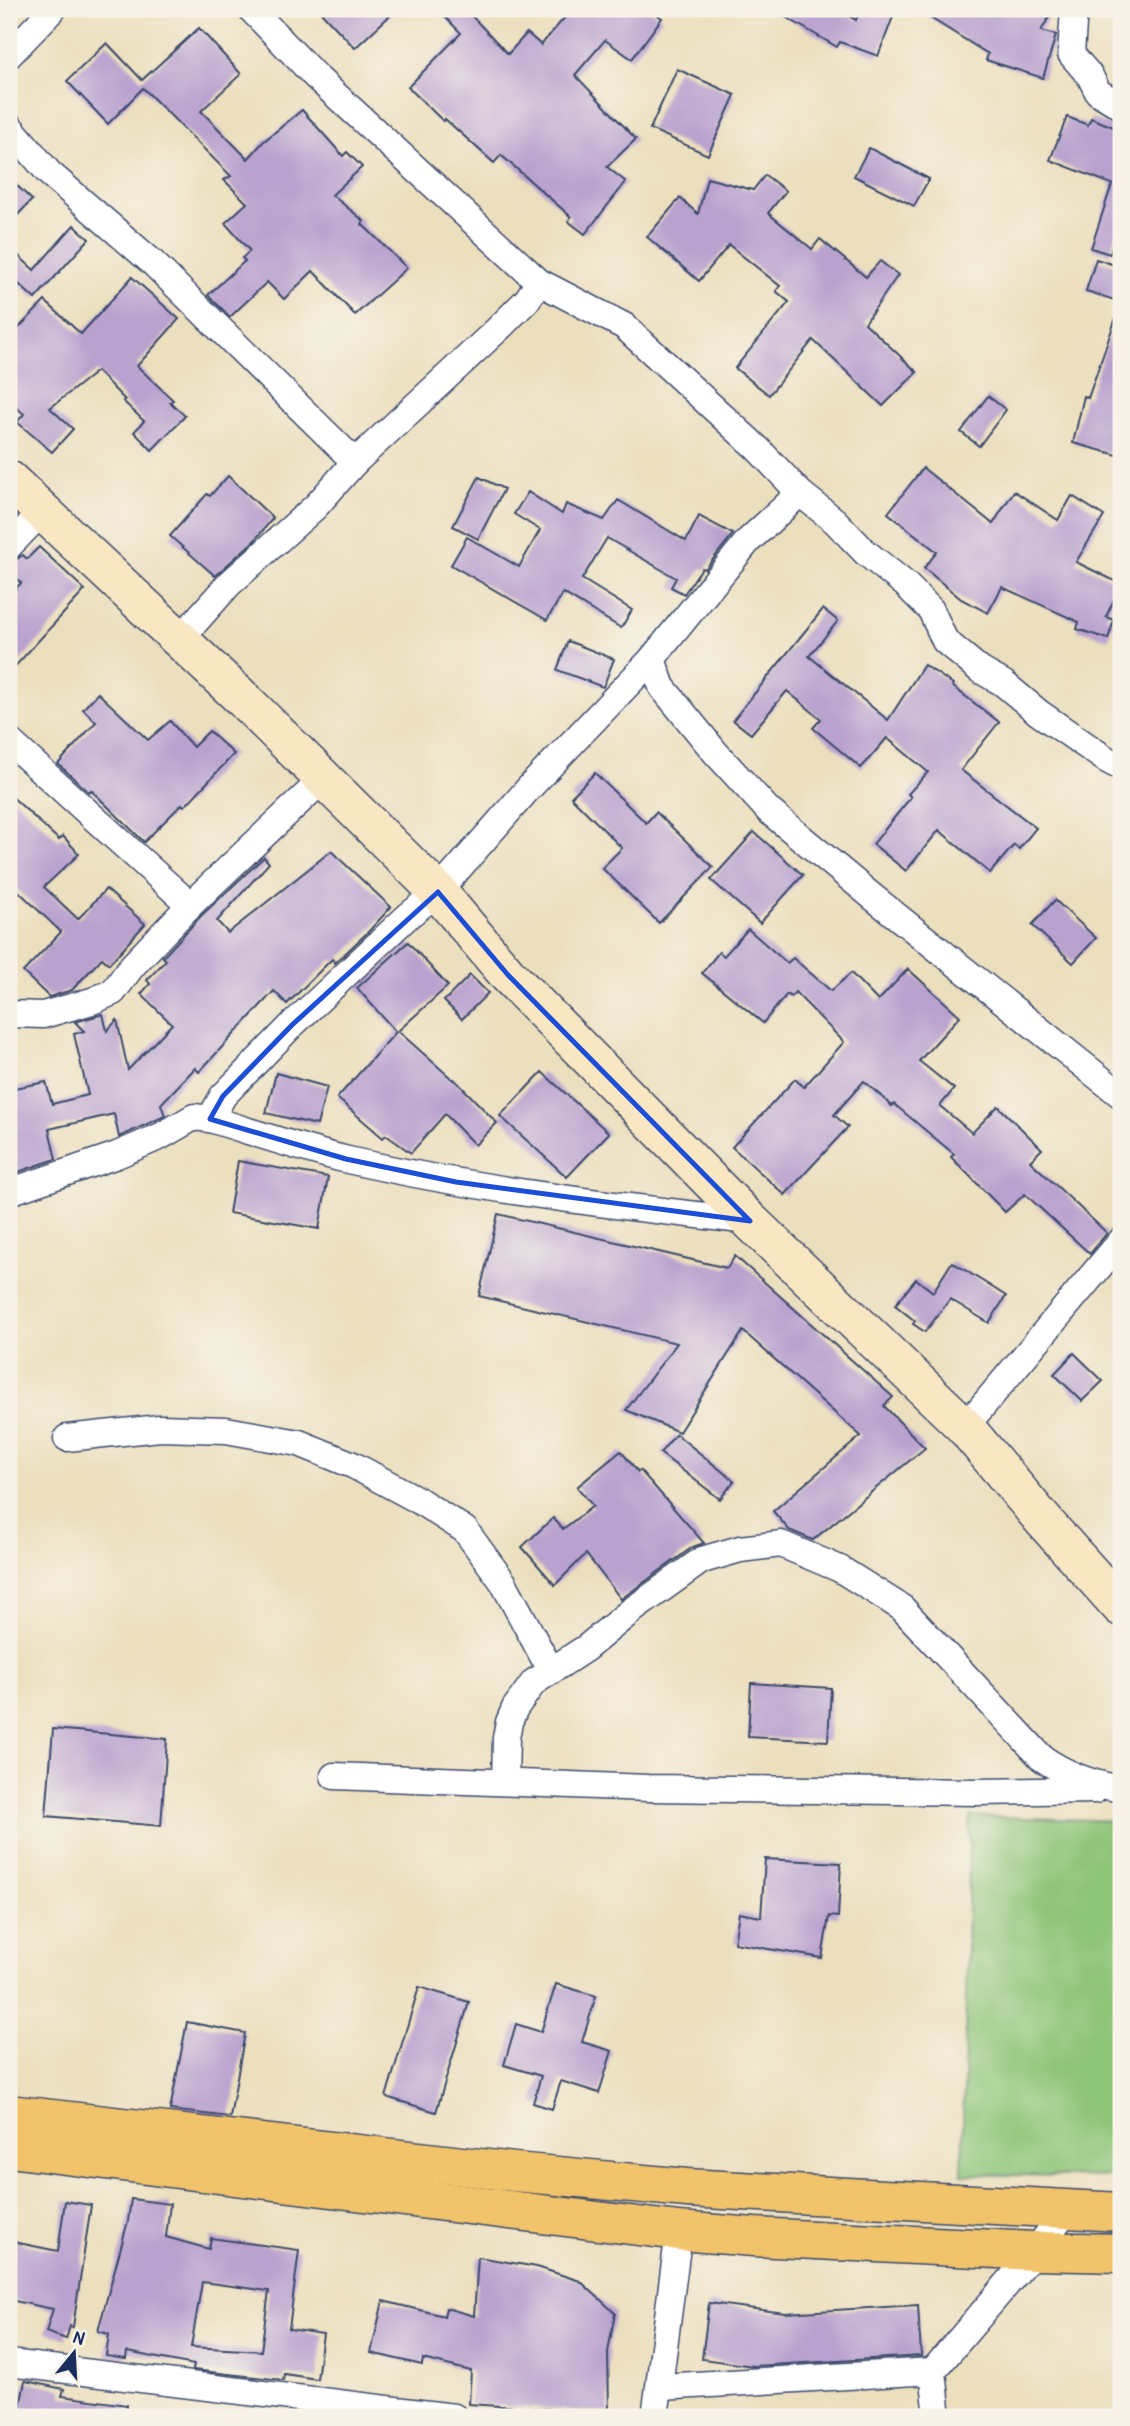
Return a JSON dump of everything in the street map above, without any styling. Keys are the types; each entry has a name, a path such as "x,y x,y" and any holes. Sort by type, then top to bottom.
{"main road":[{"path":"9,2114 555,2176 795,2195 1121,2213"},
{"path":"9,2148 679,2231 1035,2251 1121,2253"}],"street":[{"path":"9,55 53,9"},
{"path":"251,9 315,76 539,282 624,327 758,449 800,493 835,521 865,552 905,584 931,610 945,641 1039,713 1121,767"},
{"path":"1074,9 1071,54 1090,76 1098,92 1121,106"},
{"path":"9,126 49,173 153,263 355,462"},
{"path":"180,639 228,585 316,506 355,462 499,328 527,300 539,282"},
{"path":"9,480 244,700 438,892 508,975 750,1221 965,1427 1121,1607"},
{"path":"210,1119 223,1096 292,1025 408,916 438,892 528,789 652,659 748,541 800,493"},
{"path":"9,546 42,512"},
{"path":"652,659 663,687 715,752 769,811 1121,1095"},
{"path":"9,741 190,905"},
{"path":"9,1014 43,1016 113,992 132,966 190,905 323,780"},
{"path":"9,1192 117,1154 161,1136 194,1117 210,1119 346,1159 456,1182 580,1202 750,1221"},
{"path":"965,1427 1121,1241"},
{"path":"67,1438 160,1428 226,1430 299,1443 353,1465 418,1500 465,1530 503,1582 551,1671"},
{"path":"505,1781 506,1738 512,1715 534,1682 586,1648 631,1611 702,1560 740,1549 780,1544 840,1569 902,1608 1042,1758 1063,1773 1092,1784 1119,1788"},
{"path":"334,1776 648,1788 1061,1792 1119,1788"},
{"path":"660,2387 933,2371 1066,2211"},
{"path":"655,2417 679,2231"},
{"path":"9,2363 454,2417"},
{"path":"933,2371 938,2417"}],"highlighted area":[{"path":"438,892 508,975 750,1221 456,1182 346,1159 210,1119 223,1096 292,1025"}],"green space":[{"path":"970,1816 1121,1821 1121,2177 962,2174"}],"building":[{"path":"318,9 397,9 355,48"},
{"path":"437,9 465,9 508,54 527,33 541,45 572,9 649,9 662,18 632,59 605,40 575,75 636,139 607,167 626,182 585,234 568,221 571,217 501,155 494,163 445,119 443,121 408,87 461,33"},
{"path":"772,9 836,9 856,20 860,9 896,9 878,56 840,42 837,47"},
{"path":"916,9 1054,9 1041,31 1056,35 1043,78 986,60 988,54"},
{"path":"199,28 241,74 201,111 248,159 263,142 302,110 343,156 347,152 362,167 332,195 364,221 362,224 407,268 355,315 313,271 284,299 267,282 230,317 208,295 245,261 242,258 250,251 225,223 247,203 224,180 231,176 143,88 108,124 67,81 107,43 142,80"},
{"path":"677,69 735,95 708,155 650,129"},
{"path":"1067,117 1088,125 1091,118 1121,130 1121,220 1110,254 1091,248 1112,184 1050,160"},
{"path":"869,148 929,179 914,206 854,176"},
{"path":"765,175 786,191 768,213 812,249 820,239 866,277 880,261 898,275 865,323 917,372 883,406 813,340 769,395 735,368 789,302 776,291 780,286 729,245 699,281 647,237 680,198 698,214 707,178 753,190"},
{"path":"9,178 32,200 9,224"},
{"path":"74,225 89,239 35,299 9,275 9,247 34,270"},
{"path":"1096,259 1121,267 1121,302 1086,291"},
{"path":"132,277 179,319 137,366 173,400 170,402 185,416 152,450 134,432 144,421 97,371 50,408 73,429 52,452 17,422 24,414 9,401 9,338 45,301 81,334"},
{"path":"1118,312 1121,313 1121,456 1073,443 1084,396 1088,398"},
{"path":"988,396 1006,410 979,446 961,432"},
{"path":"923,468 993,524 1014,491 1058,520 1072,496 1104,516 1076,562 1121,584 1106,617 1114,620 1108,639 1077,629 1079,622 1002,587 988,613 961,599 924,568 937,552 888,513"},
{"path":"228,476 273,518 255,540 215,576 170,536 207,494 210,496"},
{"path":"479,477 504,489 478,539 453,526"},
{"path":"528,492 562,514 566,504 604,520 618,500 686,541 699,516 733,534 705,569 702,568 684,594 671,587 676,578 607,538 582,579 632,610 621,628 563,593 547,620 451,565 467,537 519,567 540,530 514,514"},
{"path":"39,547 85,590 9,673 9,596 21,583 9,571 9,561 23,555 27,559"},
{"path":"823,609 838,621 809,656 888,720 924,665 953,684 952,686 999,722 961,770 1036,828 1019,849 1014,845 990,873 939,830 906,871 873,844 911,797 908,794 928,772 887,738 861,768 813,728 821,719 787,691 751,734 733,720"},
{"path":"568,641 614,659 603,687 557,670"},
{"path":"98,693 148,740 170,721 193,747 209,731 234,754 187,804 182,804 144,842 91,790 89,792 58,764 96,722 83,709"},
{"path":"595,773 646,823 656,812 713,867 659,923 602,868 622,848 571,797"},
{"path":"9,794 59,840 63,836 79,854 44,887 78,919 106,889 145,924 109,964 102,958 72,990 49,997 23,972 61,932 9,882"},
{"path":"754,832 803,875 760,923 711,880"},
{"path":"331,851 391,907 368,932 335,963 332,959 287,1004 274,991 199,1072 195,1068 161,1104 165,1116 119,1137 114,1114 49,1129 56,1159 9,1175 9,1089 46,1082 52,1104 88,1095 74,1034 84,1031 75,1022 103,1014 107,1031 117,1020 128,1070 172,1024 141,994 150,984 147,980 166,960 163,957 201,916 264,857 269,863 217,921 228,933"},
{"path":"1055,900 1096,938 1073,963 1032,925"},
{"path":"748,929 787,963 793,958 831,991 851,973 878,1001 908,969 960,1016 919,1061 954,1089 940,1106 972,1133 998,1106 1042,1149 1030,1161 1107,1233 1090,1254 1025,1194 1005,1212 951,1157 954,1154 864,1081 834,1115 848,1127 785,1195 732,1147 795,1079 804,1087 844,1042 795,992 791,997 787,994 763,1023 702,973 719,952 724,956"},
{"path":"408,942 448,986 398,1031 454,1079 497,1123 475,1145 445,1114 411,1153 386,1135 383,1138 337,1098 396,1032 357,988"},
{"path":"470,975 488,993 462,1019 444,1001"},
{"path":"542,1072 609,1133 567,1177 500,1116"},
{"path":"276,1073 327,1087 317,1125 266,1113"},
{"path":"238,1161 328,1177 319,1229 229,1213"},
{"path":"498,1214 727,1268 735,1256 893,1397 884,1406 925,1448 813,1540 789,1530 773,1511 861,1436 743,1331 679,1432 626,1410 677,1343 479,1296"},
{"path":"952,1262 1006,1296 989,1323 950,1299 925,1332 895,1305 916,1279 933,1292"},
{"path":"1074,1353 1103,1381 1082,1401 1054,1374"},
{"path":"676,1434 734,1481 720,1499 660,1453"},
{"path":"621,1451 704,1543 693,1547 621,1599 586,1554 555,1585 522,1547 553,1518 563,1529 593,1506 577,1487"},
{"path":"751,1683 831,1688 828,1741 748,1737"},
{"path":"53,1729 167,1739 161,1826 46,1816"},
{"path":"765,1859 841,1863 838,1917 829,1916 822,1958 734,1943 739,1913 761,1917"},
{"path":"556,1984 596,1996 582,2042 612,2051 599,2093 561,2081 552,2109 533,2103 541,2076 504,2065 516,2024 541,2032"},
{"path":"419,1987 469,2002 436,2112 386,2097"},
{"path":"187,2022 245,2033 230,2117 170,2110"},
{"path":"131,2199 170,2204 166,2237 209,2249 211,2238 299,2250 289,2329 323,2334 317,2379 284,2374 283,2380 193,2370 194,2365 127,2352 126,2359 106,2356 109,2334 98,2331 128,2221","holes":["202,2282 269,2291 261,2351 191,2347"]},
{"path":"65,2201 91,2205 73,2327 70,2326 66,2339 46,2332 53,2309 9,2300 9,2241 58,2251"},
{"path":"478,2257 537,2267 580,2281 615,2313 608,2352 609,2413 469,2404 471,2371 423,2359 422,2365 371,2353 383,2301 444,2316 446,2308 474,2316"},
{"path":"709,2303 785,2313 918,2305 921,2356 753,2366 702,2359"},
{"path":"25,2381 64,2389 62,2396 127,2405 126,2417 18,2417"}]}
